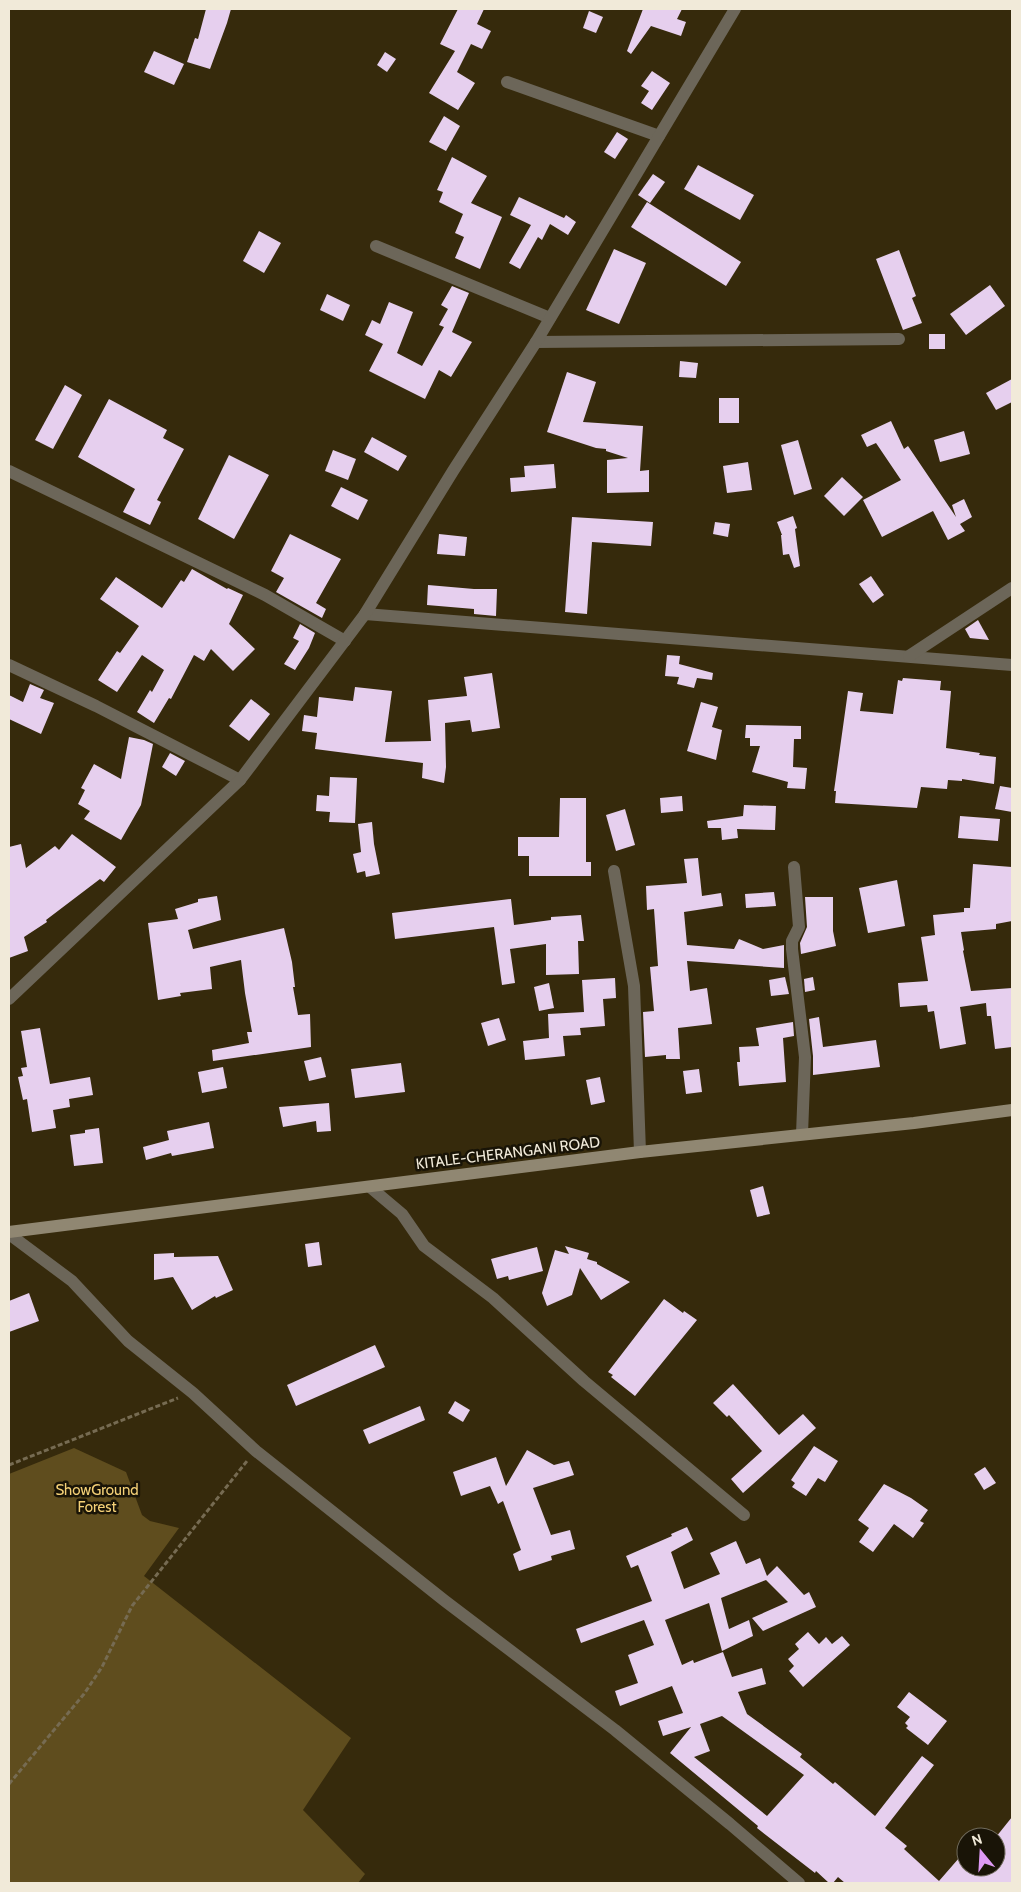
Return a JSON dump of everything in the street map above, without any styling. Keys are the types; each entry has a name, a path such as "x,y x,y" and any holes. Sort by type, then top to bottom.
{"main road":[{"name":"KITALE-CHERANGANI ROAD","path":"9,1233 640,1152 1012,1110"}],"street":[{"path":"9,999 240,780 365,614 453,471 536,342 735,9"},
{"path":"507,82 659,136"},
{"path":"376,246 550,318"},
{"path":"536,342 899,339"},
{"path":"9,471 265,595 345,641"},
{"path":"909,656 1012,588"},
{"path":"365,614 1012,665"},
{"path":"9,665 96,706 240,780"},
{"path":"794,867 799,927 792,941 792,949 805,1057 802,1134"},
{"path":"614,871 634,986 640,1152"},
{"path":"370,1187 402,1214 424,1246 493,1298 584,1381 744,1515"},
{"path":"9,1233 72,1281 128,1340 193,1393 256,1451 445,1600 615,1730 799,1883"}],"path":[{"path":"9,1464 193,1393"},
{"path":"9,1784 84,1694 102,1667 132,1606 256,1451"}],"green space":[{"name":"ShowGround Forest","path":"74,1448 126,1472 142,1515 150,1521 179,1528 144,1576 351,1738 303,1810 365,1874 358,1883 9,1883 9,1474"}],"building":[{"path":"206,9 231,9 210,69 187,62 195,38 198,39"},
{"path":"458,9 484,9 477,24 491,31 482,49 471,44 457,72 475,83 458,110 429,93 455,51 440,44"},
{"path":"643,9 682,9 677,19 686,22 681,36 651,26 631,54 627,51"},
{"path":"589,11 603,17 596,33 583,28"},
{"path":"154,51 184,64 174,85 144,72"},
{"path":"385,52 396,59 387,72 377,65"},
{"path":"652,71 670,83 652,110 641,103 649,91 641,86"},
{"path":"444,116 460,126 446,151 429,142"},
{"path":"617,132 628,139 615,159 604,152"},
{"path":"452,157 487,176 471,203 502,217 480,269 455,258 464,237 455,233 463,214 439,202 443,192 437,190"},
{"path":"698,165 754,195 740,220 684,189"},
{"path":"653,174 665,182 650,203 638,195"},
{"path":"519,197 564,218 566,215 576,222 568,235 550,224 542,240 538,237 520,269 509,263 531,225 510,215"},
{"path":"647,202 741,262 726,286 631,227"},
{"path":"259,231 281,243 264,273 243,261"},
{"path":"614,249 646,263 619,324 586,310"},
{"path":"899,250 916,296 912,298 922,323 903,330 876,259"},
{"path":"990,285 1005,306 966,335 950,314"},
{"path":"452,286 469,293 452,332 472,342 451,377 439,370 425,399 369,371 383,344 365,335 372,320 380,324 389,302 413,312 397,353 422,366 444,327 439,325 448,309 441,305"},
{"path":"327,294 350,305 343,321 320,310"},
{"path":"929,334 945,334 945,349 929,349"},
{"path":"680,361 698,363 696,378 679,377"},
{"path":"567,372 596,382 583,422 643,426 640,471 649,470 649,492 607,493 607,460 628,458 606,451 606,449 596,448 547,432"},
{"path":"1012,379 1012,402 996,410 986,393"},
{"path":"65,385 82,395 53,449 35,440"},
{"path":"719,398 739,398 739,423 719,423"},
{"path":"109,399 167,430 163,438 184,449 157,500 161,502 150,525 123,512 135,489 78,457"},
{"path":"891,421 904,449 908,446 956,517 952,505 964,499 972,517 960,524 965,531 948,540 933,511 882,537 863,500 901,480 876,443 867,447 861,435"},
{"path":"964,431 970,454 940,462 934,440"},
{"path":"372,437 407,456 398,471 364,452"},
{"path":"798,440 812,489 794,495 781,445"},
{"path":"333,450 356,459 348,480 325,471"},
{"path":"229,455 269,475 234,539 198,519"},
{"path":"748,462 752,490 727,493 723,466"},
{"path":"554,464 556,488 511,492 510,478 525,477 524,466"},
{"path":"842,477 863,497 844,516 824,496"},
{"path":"341,487 368,500 358,520 331,506"},
{"path":"793,516 797,528 795,529 800,566 794,568 789,554 783,555 782,535 777,522"},
{"path":"572,517 653,522 651,546 592,542 587,614 565,612"},
{"path":"715,522 730,524 728,537 713,534"},
{"path":"290,534 341,559 316,603 326,609 322,618 276,592 284,578 271,571"},
{"path":"439,534 467,537 465,556 437,554"},
{"path":"192,569 227,589 243,595 229,624 255,649 233,671 211,649 204,661 194,655 171,699 169,698 154,723 137,712 150,690 152,692 164,670 142,655 117,692 98,680 117,651 120,653 139,626 100,599 116,577 162,608 181,580 184,582"},
{"path":"871,576 884,595 873,603 859,584"},
{"path":"428,585 497,589 496,616 474,614 474,609 427,605"},
{"path":"978,620 989,640 970,638 965,629"},
{"path":"300,624 315,633 309,648 295,670 284,664 299,641 293,638"},
{"path":"667,655 680,656 679,664 713,673 712,680 697,678 694,688 677,684 679,677 665,676"},
{"path":"492,673 500,728 472,732 470,720 445,723 446,767 444,783 422,778 423,763 315,749 317,733 302,731 304,715 317,717 319,697 353,701 355,687 392,691 385,742 431,741 428,700 467,696 464,677"},
{"path":"903,678 941,681 940,690 951,691 946,748 996,757 994,784 962,779 962,781 948,780 947,789 921,787 917,808 835,803 836,791 834,791 848,691 863,693 860,711 893,714 898,680 902,681"},
{"path":"30,684 44,690 40,698 54,703 41,734 9,719 9,695 23,702"},
{"path":"251,699 270,714 249,741 229,726"},
{"path":"701,702 718,707 712,727 722,730 716,760 687,751"},
{"path":"746,725 801,726 801,739 794,739 793,767 807,768 805,789 787,788 788,782 752,772 760,746 750,746 750,738 745,738"},
{"path":"129,737 153,744 141,805 121,840 84,819 90,811 78,804 85,790 81,788 94,764 121,779"},
{"path":"170,753 185,761 176,776 162,767"},
{"path":"330,777 357,778 355,823 329,822 330,812 316,811 317,795 329,796"},
{"path":"1000,786 1012,788 1012,812 995,809"},
{"path":"682,796 683,811 661,813 660,798"},
{"path":"560,798 586,798 586,862 591,862 591,876 529,876 529,856 518,856 518,837 559,837"},
{"path":"744,805 776,806 775,830 737,829 738,838 722,840 721,828 708,828 707,821 743,816"},
{"path":"625,809 635,845 616,851 606,815"},
{"path":"960,816 1000,819 998,841 958,838"},
{"path":"372,822 380,874 366,877 365,871 357,873 353,854 361,852 358,824"},
{"path":"72,834 116,867 104,882 100,879 46,920 47,922 24,937 28,951 9,958 9,847 21,844 26,868 55,846 59,850"},
{"path":"698,858 702,896 721,893 723,906 684,912 687,945 734,949 739,939 763,949 784,945 784,968 687,961 690,991 707,988 712,1024 678,1028 680,1059 666,1059 666,1055 645,1057 643,1012 654,1011 650,967 658,966 654,909 647,910 646,886 687,883 684,859"},
{"path":"973,864 1012,867 1012,921 996,924 996,929 961,932 971,991 1012,988 1012,1047 995,1049 991,1016 987,1016 986,1003 960,1007 966,1044 940,1049 934,1011 928,1012 927,1005 900,1007 898,983 928,981 921,937 935,935 933,915 964,912 964,908 970,908"},
{"path":"897,880 905,926 868,933 859,888"},
{"path":"774,892 776,906 746,908 745,894"},
{"path":"217,896 221,920 188,930 193,949 284,928 292,962 295,987 293,987 298,1015 310,1014 311,1047 213,1061 212,1050 249,1043 247,1032 252,1032 241,960 210,967 212,989 180,993 181,996 158,1000 148,923 178,919 175,909 198,902 198,899"},
{"path":"805,897 833,897 833,931 836,946 801,954 800,943 807,927"},
{"path":"511,899 514,925 551,920 551,917 581,915 584,941 578,941 579,974 546,975 546,944 510,949 515,983 502,985 494,927 395,939 392,913"},
{"path":"785,977 789,994 771,996 769,980"},
{"path":"813,977 815,990 805,992 804,979"},
{"path":"615,978 616,998 603,999 605,1026 580,1028 581,1035 563,1036 565,1056 525,1060 523,1041 549,1038 548,1014 584,1012 582,980"},
{"path":"549,983 554,1008 539,1011 534,987"},
{"path":"819,1017 823,1047 876,1040 880,1067 813,1075 809,1019"},
{"path":"499,1018 506,1040 488,1046 481,1023"},
{"path":"793,1022 794,1036 783,1038 786,1082 739,1086 737,1062 740,1062 739,1047 759,1046 756,1028"},
{"path":"40,1028 50,1084 90,1077 93,1095 69,1099 70,1107 53,1110 56,1128 32,1132 27,1099 23,1100 18,1077 23,1076 21,1068 27,1067 21,1031"},
{"path":"321,1057 326,1077 309,1081 304,1061"},
{"path":"401,1063 405,1092 355,1098 351,1069"},
{"path":"223,1067 227,1088 202,1093 198,1072"},
{"path":"699,1069 702,1092 686,1094 683,1071"},
{"path":"600,1077 605,1102 591,1105 586,1080"},
{"path":"329,1103 331,1131 317,1132 316,1121 283,1127 279,1107"},
{"path":"209,1122 214,1148 172,1156 171,1153 146,1160 143,1147 169,1140 167,1131"},
{"path":"99,1128 103,1163 74,1166 70,1135 85,1133 85,1130"},
{"path":"763,1186 770,1214 757,1217 750,1190"},
{"path":"319,1242 322,1265 308,1267 305,1244"},
{"path":"565,1246 589,1253 587,1259 597,1262 597,1264 630,1282 601,1300 580,1268 572,1295 547,1306 542,1293 555,1250 569,1254"},
{"path":"537,1247 543,1271 509,1280 508,1276 497,1279 491,1259"},
{"path":"174,1253 174,1257 218,1256 233,1290 216,1298 215,1296 192,1310 173,1277 154,1280 154,1254"},
{"path":"29,1293 39,1321 9,1332 9,1301"},
{"path":"664,1299 683,1313 684,1311 697,1320 635,1396 611,1377 613,1375 608,1372"},
{"path":"375,1345 385,1367 296,1406 287,1385"},
{"path":"733,1384 779,1435 803,1414 816,1428 743,1493 731,1479 762,1451 729,1415 727,1417 713,1403"},
{"path":"455,1401 470,1410 463,1422 448,1413"},
{"path":"420,1406 425,1420 369,1444 363,1430"},
{"path":"814,1446 838,1461 825,1482 818,1478 806,1496 792,1487 795,1483 791,1480"},
{"path":"527,1450 554,1465 569,1461 574,1475 533,1488 551,1535 570,1530 575,1549 551,1556 552,1560 519,1571 513,1554 521,1550 503,1501 498,1504 490,1486 461,1496 453,1472 496,1457 506,1486"},
{"path":"985,1467 996,1483 984,1490 974,1474"},
{"path":"884,1484 911,1498 928,1510 920,1521 924,1523 913,1538 894,1524 873,1552 859,1542 869,1528 858,1520"},
{"path":"687,1527 693,1540 671,1552 684,1589 720,1574 710,1553 736,1541 746,1564 760,1558 767,1576 777,1566 804,1595 809,1592 816,1607 763,1631 752,1618 788,1602 766,1580 721,1598 729,1629 749,1620 753,1636 722,1651 709,1603 665,1620 682,1665 693,1660 694,1663 723,1652 732,1677 762,1668 766,1684 738,1692 747,1714 802,1754 800,1757 833,1784 835,1782 875,1816 922,1756 934,1765 885,1828 907,1846 904,1849 939,1881 956,1861 956,1877 1006,1877 1006,1827 1004,1827 1012,1817 1012,1883 845,1883 838,1877 833,1883 829,1883 816,1871 815,1873 757,1828 758,1826 670,1753 691,1727 663,1736 658,1721 683,1713 672,1686 620,1706 615,1691 638,1683 628,1655 654,1645 644,1620 581,1643 576,1629 652,1601 638,1565 631,1568 626,1556 672,1536 671,1534","holes":["722,1716 804,1775 767,1816 694,1757 710,1751 700,1724"]},
{"path":"808,1632 819,1644 826,1637 832,1644 842,1636 850,1645 803,1687 789,1671 794,1666 788,1659 799,1649 795,1644"},
{"path":"909,1692 947,1721 928,1745 906,1728 908,1726 905,1723 910,1717 897,1707"}]}
